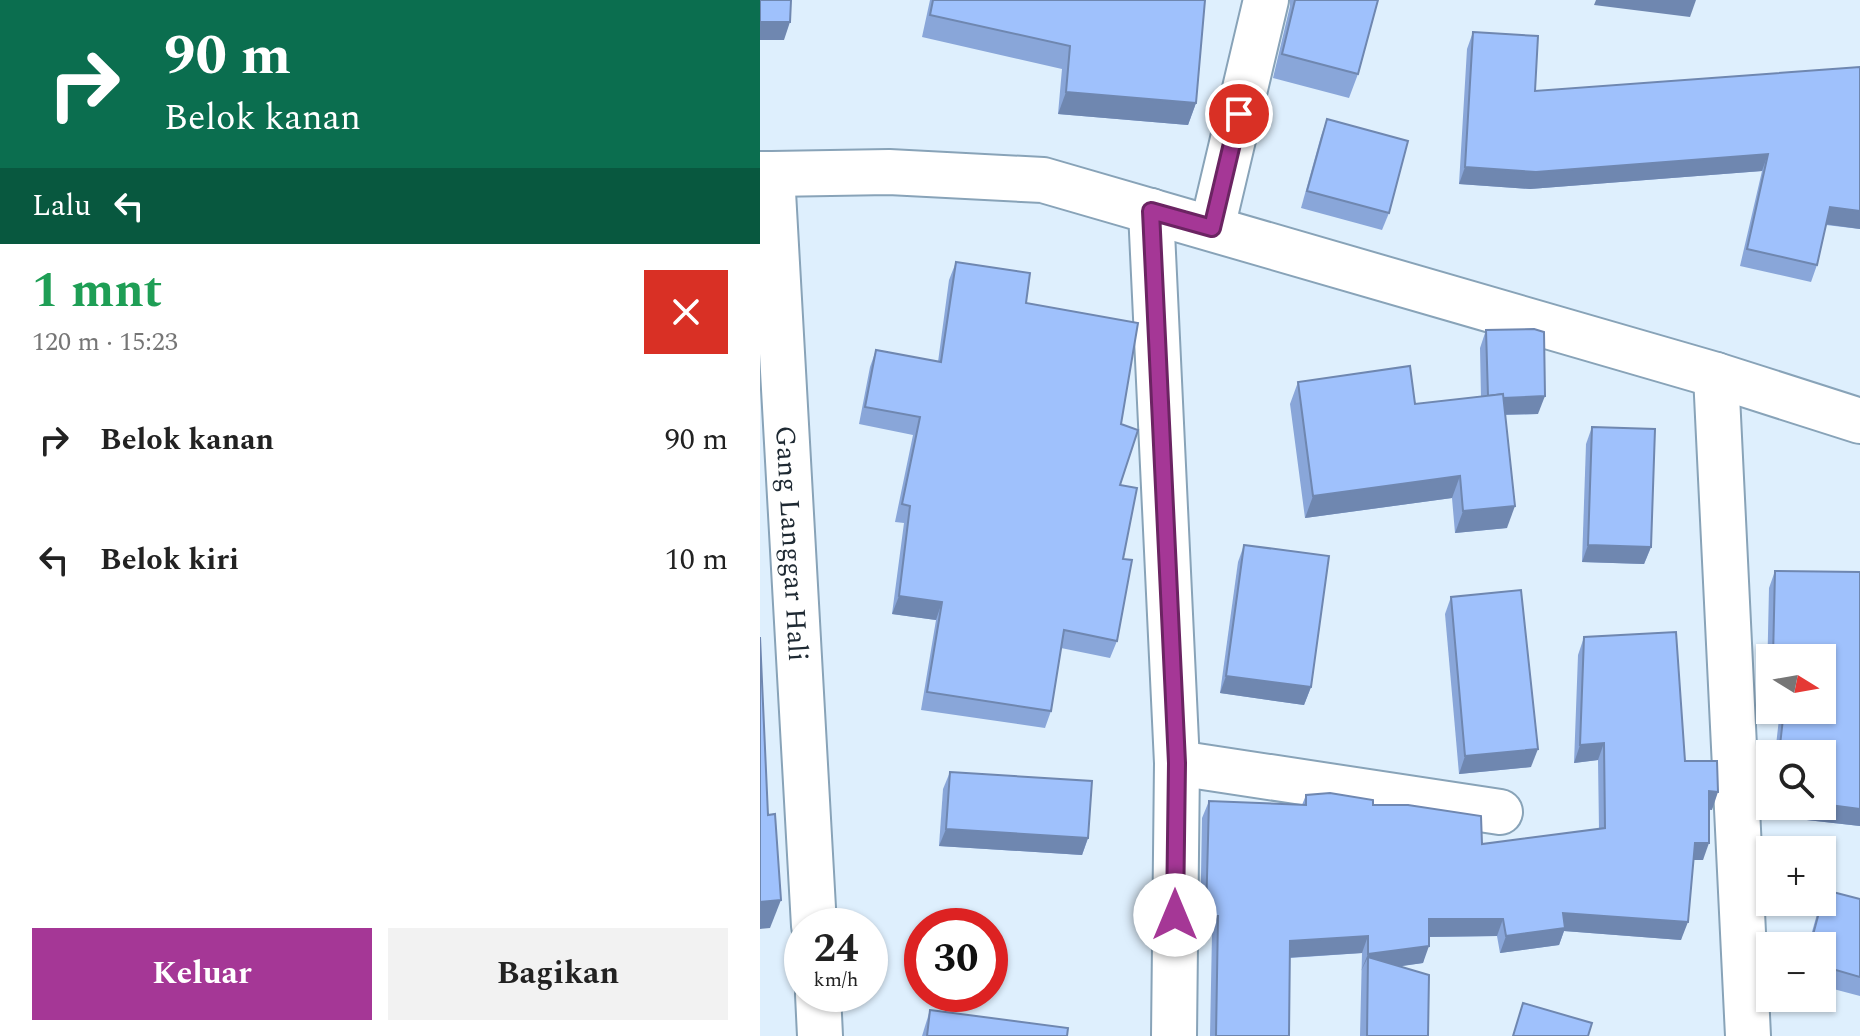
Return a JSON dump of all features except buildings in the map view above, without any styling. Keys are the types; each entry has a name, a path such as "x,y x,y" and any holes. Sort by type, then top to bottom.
{"street":[{"path":"1212,228 1266,0"},
{"path":"766,174 889,172 1043,180 1716,375 1860,421"},
{"name":"Gang Langgar Hali","path":"766,174 813,908"},
{"path":"1151,211 1177,763 1174,1036"},
{"path":"1716,375 1748,1036"},
{"path":"1177,763 1500,812"},
{"path":"819,1012 820,1036"}],"route":[{"path":"1175,915 1177,763 1151,211 1212,228 1239,114"}]}
